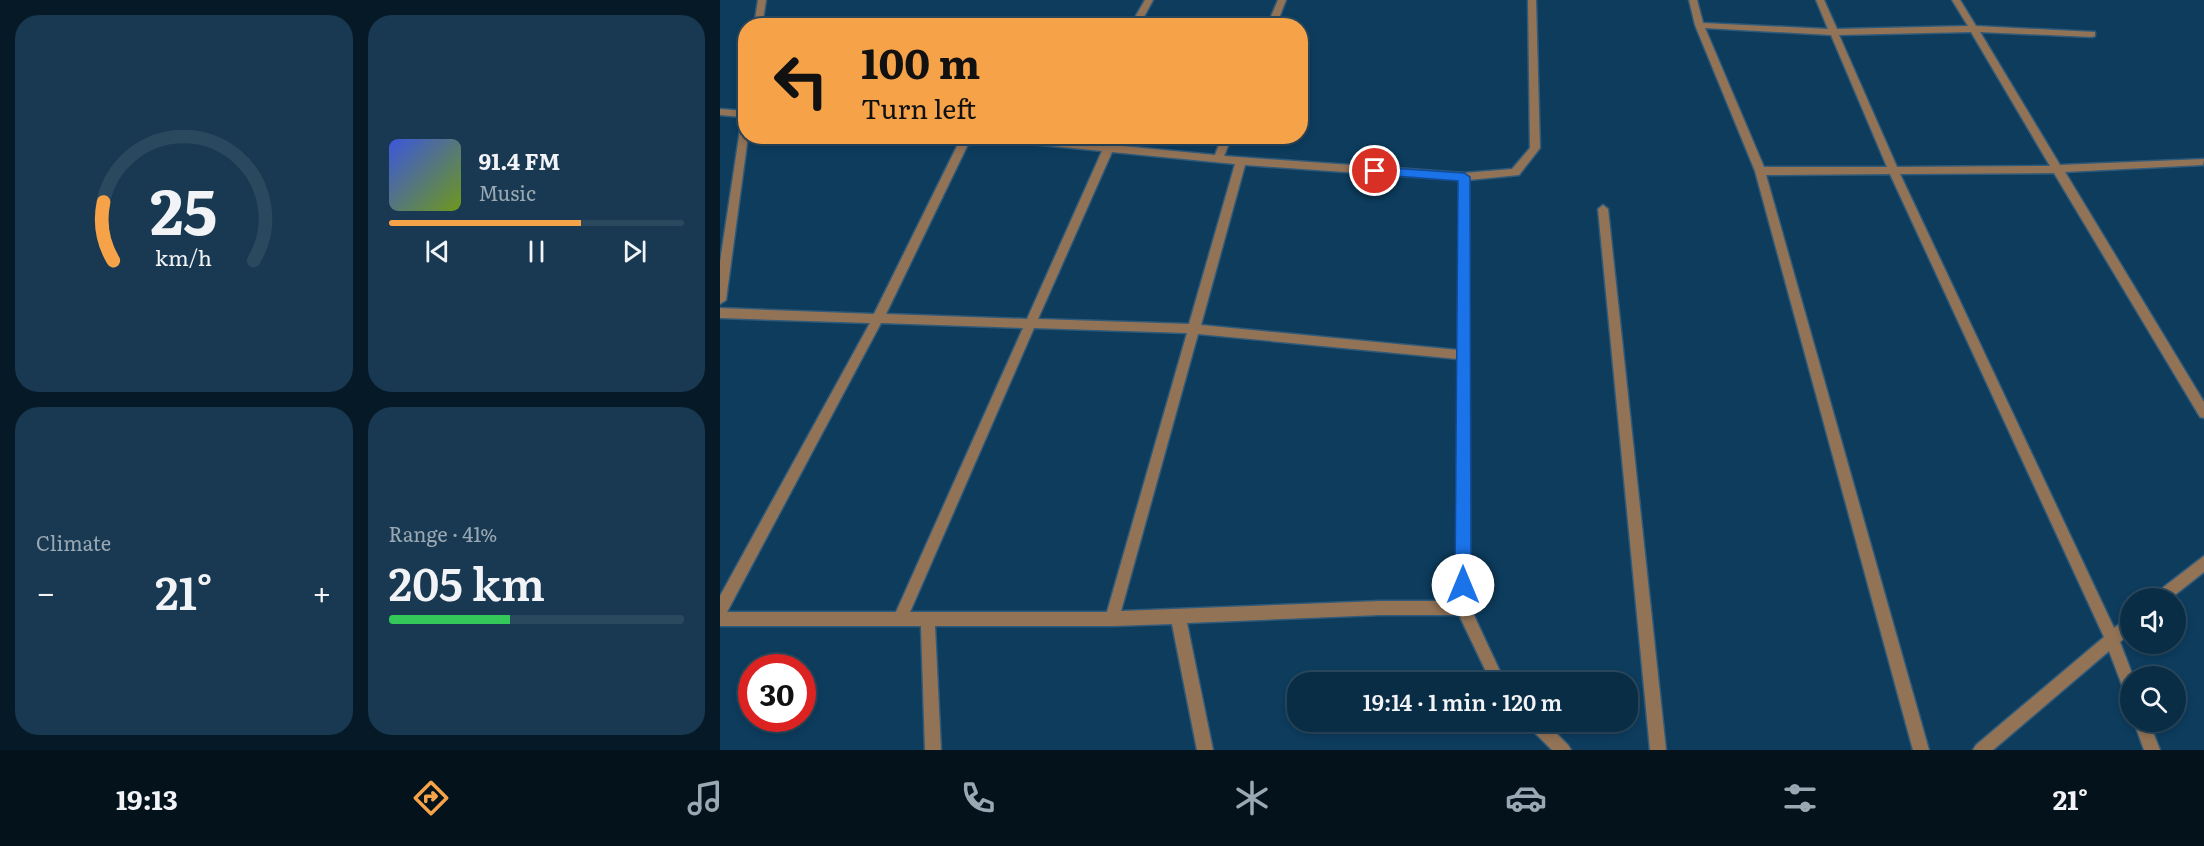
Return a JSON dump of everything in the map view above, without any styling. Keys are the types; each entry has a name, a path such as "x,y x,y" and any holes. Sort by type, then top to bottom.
{"street":[{"path":"759,18 762,0"},
{"path":"1139,18 1149,0"},
{"path":"1275,18 1282,0"},
{"path":"1085,144 1108,149 1218,159 1464,177 1515,172 1535,148 1532,0"},
{"path":"1693,0 1699,25 1760,171 1921,750"},
{"path":"1820,0 1893,170 2112,639 2122,666"},
{"path":"1956,0 2204,412"},
{"path":"1699,25 1834,32 1974,29 2092,34"},
{"path":"720,112 738,113"},
{"path":"720,300 742,144"},
{"path":"720,609 878,318 964,144"},
{"path":"1218,159 1224,144"},
{"path":"900,619 1108,149"},
{"path":"1112,619 1241,161"},
{"path":"1760,171 2058,169 2203,162"},
{"path":"1464,177 1463,608 1493,672"},
{"path":"1603,209 1658,750"},
{"path":"720,313 1194,328 1464,355"},
{"path":"2173,588 2204,563"},
{"path":"720,619 1112,619 1380,608 1463,608"},
{"path":"1178,616 1205,750"},
{"path":"928,618 933,750"},
{"path":"1981,750 2120,632"},
{"path":"1544,732 1563,750"},
{"path":"2146,732 2152,750"}],"route":[{"path":"1375,171 1464,177 1463,585"}]}
